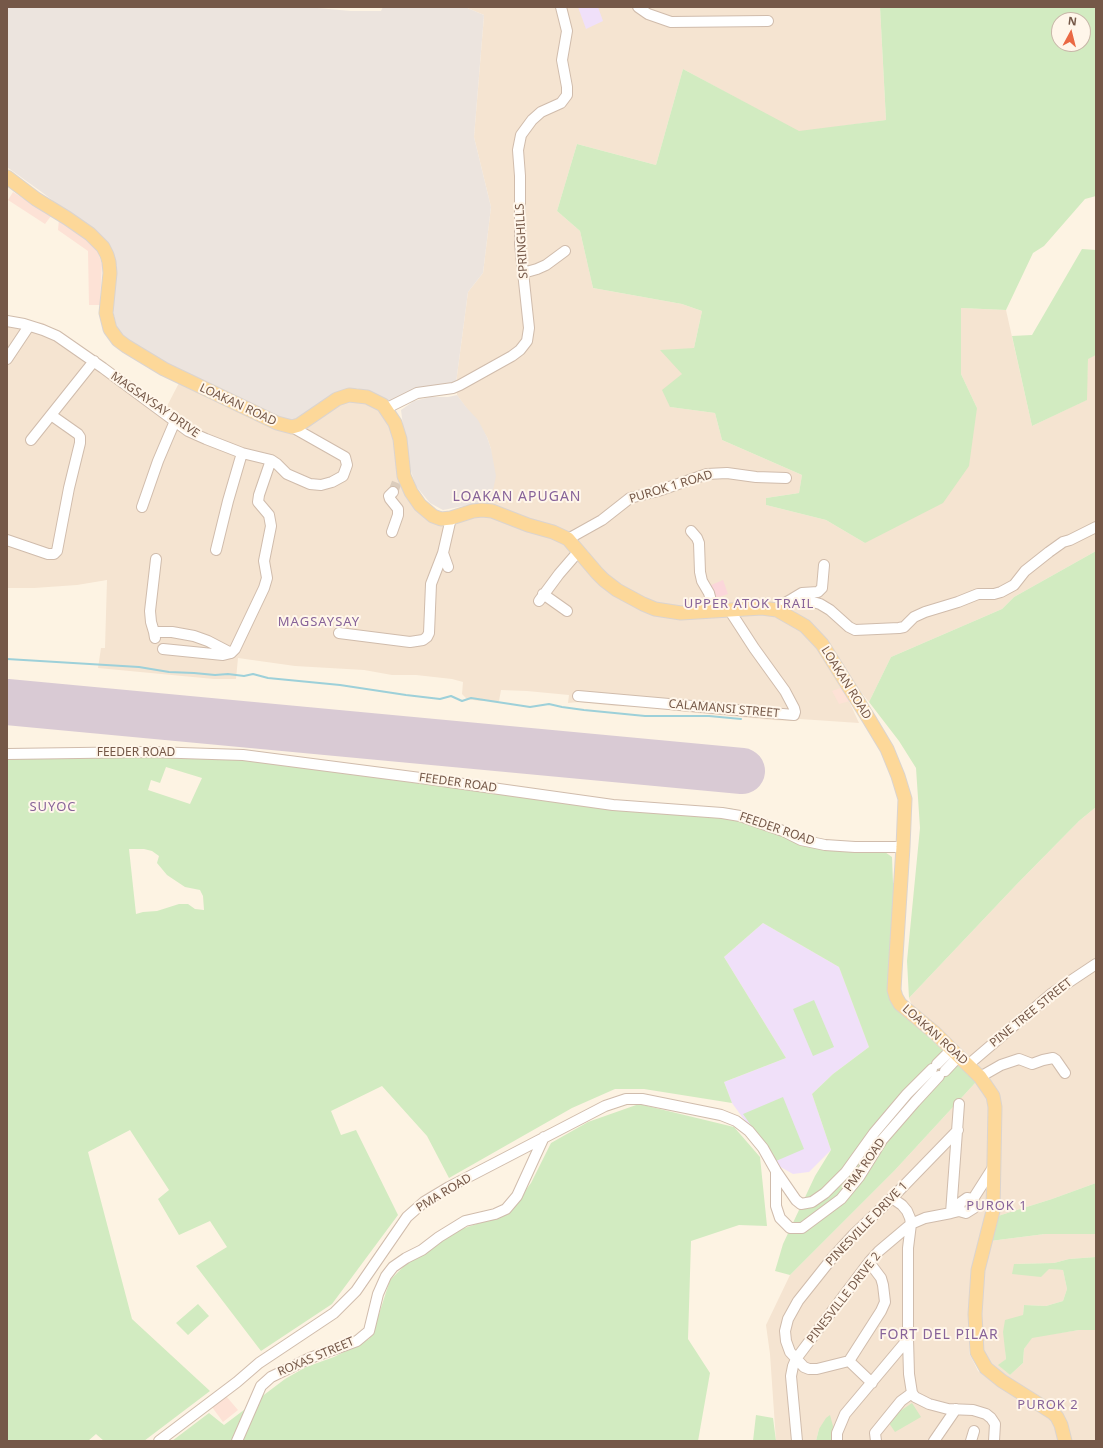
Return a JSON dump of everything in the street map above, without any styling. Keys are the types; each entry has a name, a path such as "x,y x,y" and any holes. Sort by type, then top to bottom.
{"main road":[{"name":"LOAKAN ROAD","path":"7,177 36,199 90,234 103,248 108,255 110,273 106,305 107,321 110,329 118,340 126,346 164,369 277,423 292,427 299,425 338,399 349,395 367,397 387,408 395,423 400,439 400,479 412,492 420,505 430,514 441,518 452,518 473,511 487,510 553,532 568,539 604,580 617,590 655,609 681,613 762,608 777,610 805,626 822,644 862,706 887,749 898,776 905,799 894,990 900,1004 935,1033 959,1056 980,1077 993,1096 994,1166 992,1216 978,1270 976,1314 977,1352 986,1368 1002,1381 1057,1417 1061,1425 1065,1441"}],"street":[{"name":"SPRINGHILLS","path":"387,408 417,393 453,388 460,385 512,356 525,345 529,332 520,244 520,176 518,150 521,135 532,120 540,112 561,103 567,95 562,60 567,31 561,7"},
{"path":"638,7 648,14 671,22 768,21"},
{"path":"523,273 546,265 565,252"},
{"name":"MAGSAYSAY DRIVE","path":"7,322 28,326 57,336 94,361 188,430 206,439 242,453 271,460 287,474 310,484 321,485 332,482 343,476 347,465 345,457 292,427"},
{"path":"7,359 28,326"},
{"path":"31,440 94,361"},
{"path":"7,540 48,554 54,554 57,551 80,437 51,415"},
{"path":"142,507 158,461 176,421"},
{"path":"216,550 228,500 242,453"},
{"path":"163,649 223,655 232,653 235,649 264,588 267,578 264,561 271,526 269,515 258,502 271,460"},
{"name":"PUROK 1 ROAD","path":"568,539 602,520 630,498 658,491 707,474 718,473 756,477 786,478"},
{"path":"392,532 398,515 398,509 390,499 393,492"},
{"path":"339,633 410,642 423,640 427,637 429,633 432,584 443,553 452,518"},
{"path":"792,599 806,600 820,604 855,630 904,627 914,617 925,612 978,594 994,594 1001,592 1014,585 1026,571 1063,542 1096,527"},
{"path":"691,531 699,543 700,572 702,581 709,594 714,612"},
{"path":"567,611 541,598 558,574 578,552"},
{"path":"443,553 448,567"},
{"path":"156,559 150,611 155,636 172,632 194,636 214,643 232,653"},
{"path":"774,610 802,593 818,592 822,588 824,565"},
{"name":"CALAMANSI STREET","path":"578,696 794,715 796,712 785,691 730,611"},
{"name":"FEEDER ROAD","path":"7,754 150,752 242,756 428,779 613,805 722,813 740,816 783,831 801,840 825,845 855,847 903,847"},
{"name":"PINE TREE STREET","path":"959,1056 1096,964"},
{"name":"PMA ROAD","path":"158,1441 259,1363 334,1314 356,1291 407,1217 424,1202 449,1187 605,1106 626,1099 642,1099 736,1120 750,1131 796,1200 802,1204 812,1202 825,1193 846,1172 874,1132 913,1088 959,1056"},
{"path":"980,1077 1001,1065 1019,1059 1032,1064 1044,1060 1054,1059 1065,1073"},
{"name":"PMA ROAD","path":"776,1171 776,1206 780,1218 790,1228 802,1228 841,1199 859,1178 882,1140 921,1095 938,1070"},
{"path":"913,1088 921,1095"},
{"path":"955,1212 959,1104"},
{"name":"PINESVILLE DRIVE 1","path":"796,1360 790,1352 786,1342 785,1331 788,1319 798,1301 833,1257 958,1130"},
{"name":"ROXAS STREET","path":"237,1441 261,1386 271,1377 310,1358 357,1340 369,1331 378,1294 386,1276 394,1267 465,1221 495,1214 506,1209 517,1196 544,1137"},
{"path":"955,1212 960,1203 967,1198 973,1199 994,1166"},
{"path":"892,1198 902,1205 907,1211 911,1224 908,1248 908,1339 909,1374 912,1393 915,1397 929,1404 948,1409 981,1412 991,1418 994,1424 994,1441"},
{"name":"PINESVILLE DRIVE 2","path":"796,1360 869,1262 896,1236 911,1224 925,1218 955,1212"},
{"path":"797,1441 791,1376 793,1366 796,1360 809,1369 818,1369 849,1361 881,1311 885,1302 881,1278 869,1262"},
{"path":"837,1441 837,1432 845,1414 908,1339"},
{"path":"849,1361 872,1383"},
{"path":"876,1441 875,1433 901,1401 912,1393"},
{"path":"934,1441 956,1410"},
{"path":"971,1441 974,1431"}],"shaded area":[{"path":"7,7 306,7 351,11 381,11 383,7 465,7 484,15 474,137 491,207 483,273 468,292 456,383 391,402 357,388 330,397 298,420 284,420 141,351 128,342 117,328 112,307 117,266 101,238 7,167"},
{"path":"465,7 880,7 886,120 799,132 683,69 656,165 577,144 557,211 580,231 593,288 682,304 702,311 694,348 682,374 670,407 715,413 722,440 802,475 799,493 766,498 766,505 826,520 865,543 977,408 961,374 961,308 1006,310 1032,426 1086,400 1088,358 1096,355 1096,551 1014,597 1002,609 891,657 869,702 860,691 828,642 807,621 791,609 766,604 679,609 657,605 630,592 606,576 584,550 487,506 493,490 491,449 487,437 457,395 456,383 468,292 483,273 491,207 474,137 484,15"},
{"path":"578,7 598,7 603,21 586,29"},
{"path":"13,192 51,216 45,224 8,200"},
{"path":"59,219 96,247 102,264 100,305 89,305 88,251 58,230"},
{"path":"7,317 43,323 71,339 165,410 180,381 276,426 331,409 349,400 359,400 377,407 390,420 396,458 429,517 487,514 559,539 649,610 765,613 798,623 830,659 859,723 800,719 791,721 772,720 647,707 616,706 579,702 568,703 569,695 527,691 501,690 499,701 480,701 467,699 462,694 463,682 452,679 416,675 392,675 364,670 295,666 238,658 236,679 214,679 98,668 101,648 105,648 107,580 77,585 7,588"},
{"path":"457,395 478,420 487,437 496,476 487,506 474,504 443,510 430,503 416,486 408,462 401,410 414,401 430,397 448,397"},
{"path":"723,580 728,594 713,599 709,586"},
{"path":"843,687 850,701 839,704 832,691"},
{"path":"1096,807 1096,1183 998,1216 999,1096 978,1064 941,1029 914,1010 909,998 1017,884 1079,821"},
{"path":"763,923 839,967 869,1047 833,1074 812,1094 831,1150 809,1172 793,1174 777,1165 732,1103 724,1082 786,1058 724,957"},
{"path":"976,1082 989,1096 989,1215 973,1262 969,1308 969,1353 978,1371 1050,1415 1060,1441 832,1441 819,1429 816,1441 776,1441 770,1354 766,1325 790,1275 895,1170"},
{"path":"1045,1234 1096,1234 1096,1257 1069,1259 1054,1263 1014,1264 1063,1270 1067,1289 1063,1301 1046,1306 1024,1305 1023,1315 1005,1346 1006,1359 999,1365 1010,1375 1023,1363 1024,1349 1032,1337 1079,1330 1096,1330 1096,1441 1068,1441 1065,1426 984,1359 978,1321 980,1285 990,1241"},
{"path":"226,1396 238,1410 223,1422 212,1407"}],"green space":[{"path":"880,7 1096,7 1096,196 1085,199 1044,246 1033,253 1006,310 961,308 961,374 977,408 969,466 943,503 865,543 826,520 766,505 766,498 799,493 802,475 722,440 715,413 670,407 662,390 682,374 660,350 694,348 702,311 682,304 593,288 580,231 557,211 577,144 656,165 683,69 799,131 886,120"},
{"path":"1082,249 1096,250 1096,355 1088,359 1087,400 1032,426 1012,336 1032,335"},
{"path":"1096,551 1096,807 1079,821 1017,884 909,998 907,961 920,828 916,768 899,741 869,702 891,657 1002,609 1014,597"},
{"path":"149,748 570,797 673,806 729,808 750,813 806,837 833,843 875,845 892,857 893,883 896,883 897,1007 976,1082 895,1170 790,1275 775,1271 783,1244 815,1176 831,1150 812,1094 833,1074 869,1047 839,967 763,923 724,957 786,1058 724,1082 732,1103 644,1089 615,1089 572,1108 449,1178 427,1136 382,1086 331,1111 341,1135 356,1130 398,1215 332,1304 261,1351 196,1266 227,1247 210,1221 179,1235 158,1199 169,1190 130,1130 88,1152 132,1319 210,1391 144,1441 104,1441 96,1434 88,1441 7,1441 7,749","holes":["166,767 202,778 190,804 148,790 151,780 160,783","129,849 144,849 152,851 159,856 157,863 167,875 185,887 200,890 203,896 204,910 195,909 188,904 179,904 157,911 136,914"]},
{"path":"814,1000 834,1047 813,1056 793,1009"},
{"path":"783,1097 804,1149 776,1161 743,1114"},
{"path":"639,1104 734,1127 760,1157 767,1226 739,1225 691,1241 688,1339 710,1373 698,1441 172,1441 209,1413 224,1425 285,1379 306,1367 334,1357 369,1339 390,1280 405,1265 459,1230 488,1220 511,1209 531,1183 551,1143 588,1122"},
{"path":"1096,1183 1096,1234 1045,1234 990,1241 998,1216"},
{"path":"1096,1257 1096,1330 1079,1330 1032,1338 1024,1349 1023,1363 1010,1375 998,1365 1006,1359 1003,1332 1005,1320 1023,1315 1024,1305 1046,1306 1063,1301 1067,1289 1063,1270 1049,1269 1041,1277 1012,1274 1014,1264 1054,1263 1069,1259"},
{"path":"198,1304 209,1316 188,1335 176,1323"},
{"path":"912,1403 921,1417 895,1432 887,1420"},
{"path":"756,1415 773,1418 776,1441 753,1441"},
{"path":"830,1415 833,1426 832,1441 816,1441 819,1429 826,1418"}],"waterway":[{"path":"7,659 139,667 169,672 215,675 228,674 244,676 253,674 268,678 340,685 406,695 440,699 451,696 462,701 471,698 530,707 549,704 584,710 645,716 709,716 741,719"}],"runway":[{"path":"7,702 742,771"}],"tunnel":[{"path":"393,492 397,482"}],"district":[{"name":"LOAKAN APUGAN","path":"517,497"},
{"name":"UPPER ATOK TRAIL","path":"749,604"},
{"name":"MAGSAYSAY","path":"319,622"},
{"name":"SUYOC","path":"53,807"},
{"name":"PUROK 1","path":"997,1206"},
{"name":"FORT DEL PILAR","path":"939,1335"},
{"name":"PUROK 2","path":"1048,1405"}]}
